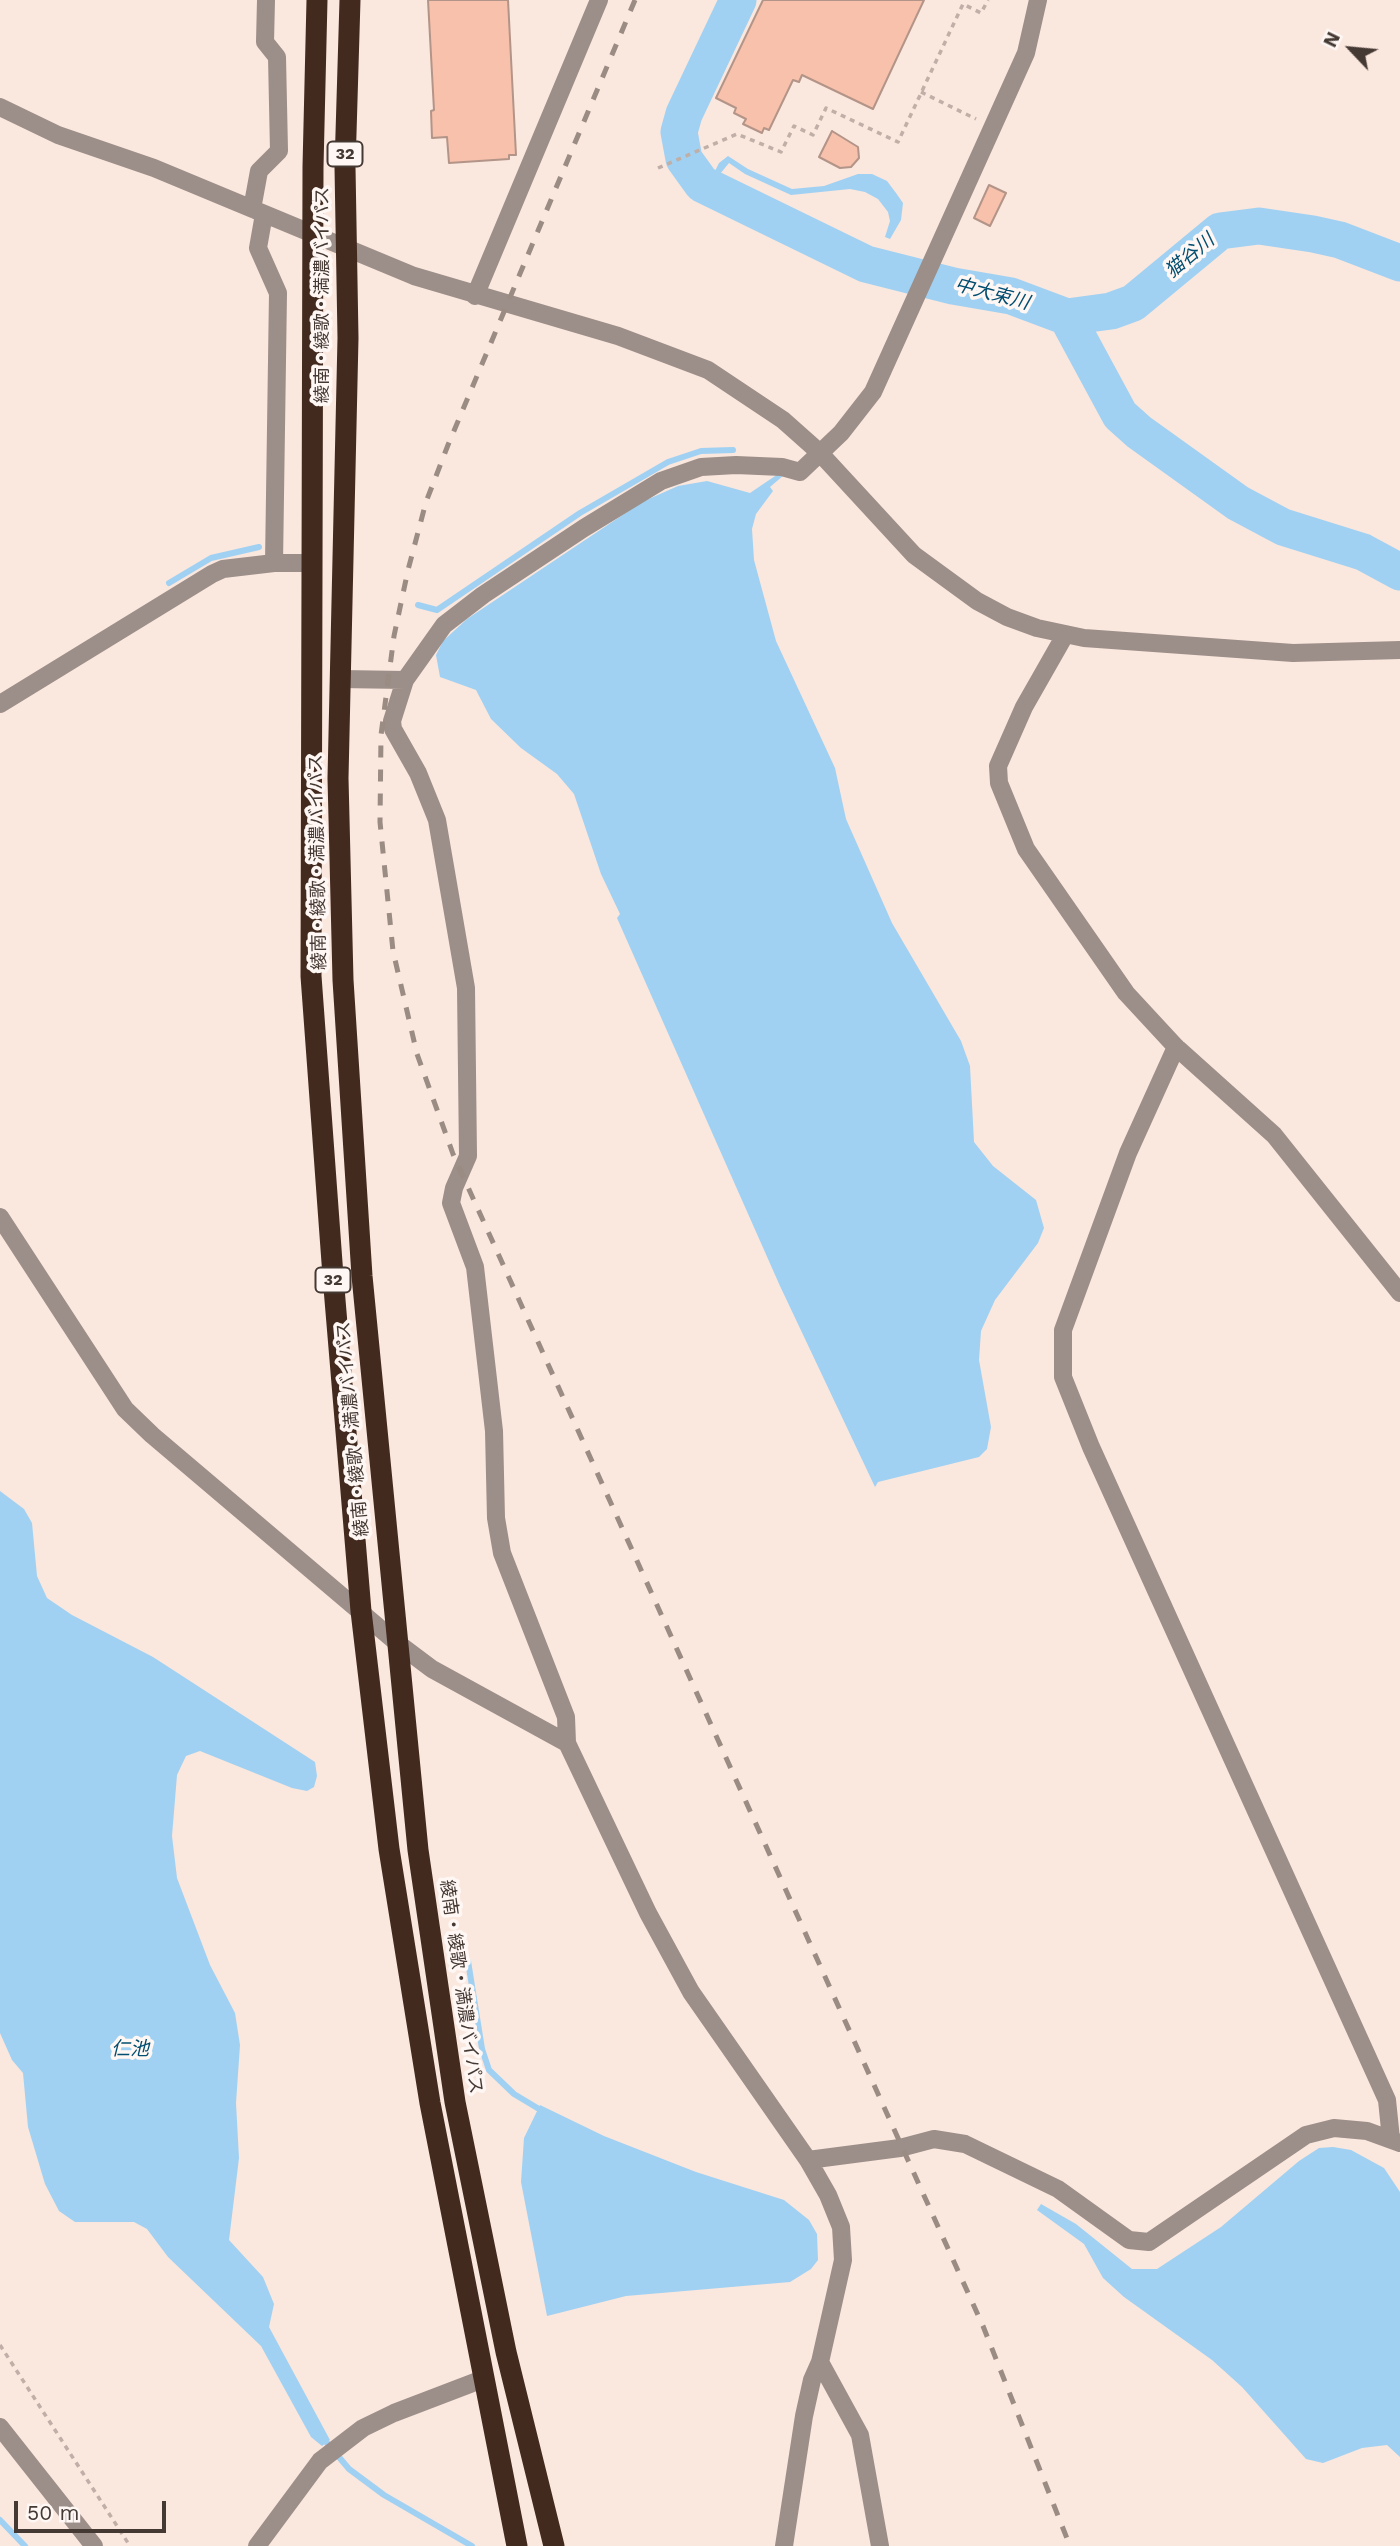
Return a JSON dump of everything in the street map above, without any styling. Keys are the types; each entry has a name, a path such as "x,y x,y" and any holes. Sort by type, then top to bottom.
{"highway":[{"name":"綾南・綾歌・満濃バイパス","path":"317,0 313,235 311,976 361,1611 402,1929 430,2103 517,2546"},
{"name":"綾南・綾歌・満濃バイパス","path":"350,0 345,167 348,338 338,778 342,980 362,1276 418,1850 455,2102 506,2352 554,2546"}],"street":[{"path":"266,0 265,42 277,57 279,151 259,170 258,248 278,293 274,563"},
{"path":"475,296 599,0"},
{"path":"784,2546 804,2416 812,2380 820,2362 843,2260 841,2227 828,2195 808,2160 691,1992 643,1902 567,1743 566,1717 502,1553 496,1518 495,1431 475,1267 451,1203 454,1188 468,1156 466,988 437,820 418,773 391,721 405,680 444,625 483,595 584,528 661,481 701,467 759,466 800,472 856,417 873,393 1026,53 1038,0"},
{"path":"0,107 58,135 154,167 414,276 618,336 708,370 783,420 819,452 914,555 946,581 1007,617 1065,635 1293,653 1366,653 1400,649"},
{"path":"0,704 223,569 274,563 311,564"},
{"path":"1065,635 1024,707 998,766 999,783 1026,849 1100,959 1176,1047 1275,1135 1400,1293"},
{"path":"340,679 405,680"},
{"path":"1176,1047 1128,1153 1063,1330 1063,1377 1091,1447 1387,2100 1395,2141"},
{"path":"0,1217 125,1409 396,1642 432,1669 567,1743"},
{"path":"808,2160 900,2148 934,2138 965,2144 1058,2189 1129,2240 1149,2242 1306,2134 1334,2128 1367,2131 1395,2141"},
{"path":"820,2362 860,2435 880,2546"},
{"path":"257,2546 320,2461 363,2428 394,2413 483,2379"},
{"path":"0,2427 94,2546"}],"path":[{"path":"658,169 737,134 781,152 794,126 813,135 826,108 898,142 963,4 981,13 988,0"},
{"path":"921,92 993,127"},
{"path":"0,2345 130,2546"}],"water":[{"path":"728,156 748,169 792,189 824,186 858,174 872,174 887,181 903,203 901,220 890,239 885,237 890,221 888,212 878,199 865,192 850,189 791,195 745,174 729,163 715,180 712,177 719,163"},
{"path":"781,472 784,475 770,487 773,491 756,514 752,529 754,560 776,641 835,768 846,819 892,923 961,1041 970,1066 974,1142 993,1166 1036,1200 1044,1228 1038,1243 995,1300 981,1331 979,1360 991,1427 987,1449 979,1457 878,1482 875,1487 780,1286 617,918 620,914 601,874 574,794 557,774 521,748 491,719 476,690 440,677 436,655 443,641 467,619 642,502 678,486 707,481 750,493"},
{"name":"仁池","path":"0,1491 24,1509 32,1523 37,1576 47,1598 72,1615 153,1657 315,1762 317,1776 314,1787 307,1791 292,1788 200,1751 186,1756 177,1775 172,1836 177,1878 210,1965 235,2013 240,2045 236,2103 239,2158 229,2240 263,2277 274,2304 269,2327 330,2440 322,2446 311,2437 261,2346 168,2257 147,2229 134,2222 75,2222 59,2211 45,2184 28,2127 23,2073 12,2060 0,2033"},
{"path":"540,2105 604,2136 696,2172 784,2200 809,2220 817,2234 818,2260 811,2269 790,2282 626,2296 547,2316 521,2182 524,2138"},
{"path":"1319,2148 1351,2150 1384,2168 1400,2192 1400,2457 1387,2445 1362,2448 1323,2463 1306,2459 1242,2387 1212,2360 1124,2297 1103,2278 1084,2244 1037,2210 1041,2204 1076,2224 1132,2269 1157,2269 1221,2227 1299,2161"}],"building":[{"path":"428,0 508,0 516,155 509,155 509,159 449,163 447,137 432,138 431,111 434,110"},
{"path":"763,0 924,0 873,109 802,75 799,82 793,80 769,130 764,128 762,133 743,124 746,119 734,113 736,108 716,98"},
{"path":"832,131 858,147 859,158 851,167 840,168 819,157"},
{"path":"989,185 1006,193 990,226 974,218"}],"waterway":[{"name":"中大束川","path":"738,0 684,114 679,132 684,159 702,184 866,264 953,286 1011,296 1067,317 1120,415 1139,432 1238,503 1283,527 1363,552 1400,572"},
{"path":"709,187 715,176"},
{"name":"猫谷川","path":"1067,317 1111,311 1133,303 1220,231 1259,226 1313,234 1340,240 1400,263"},
{"path":"418,605 437,610 580,513 668,462 701,451 733,450"},
{"path":"169,583 211,558 259,547"},
{"path":"468,1961 482,2049 489,2070 514,2094 544,2112"},
{"path":"322,2437 349,2469 384,2495 472,2546"},
{"path":"0,2520 25,2546"}],"railway":[{"path":"635,0 448,445 426,502 408,570 394,636 381,735 380,822 393,951 417,1054 453,1154 983,2326 1070,2546"}]}
